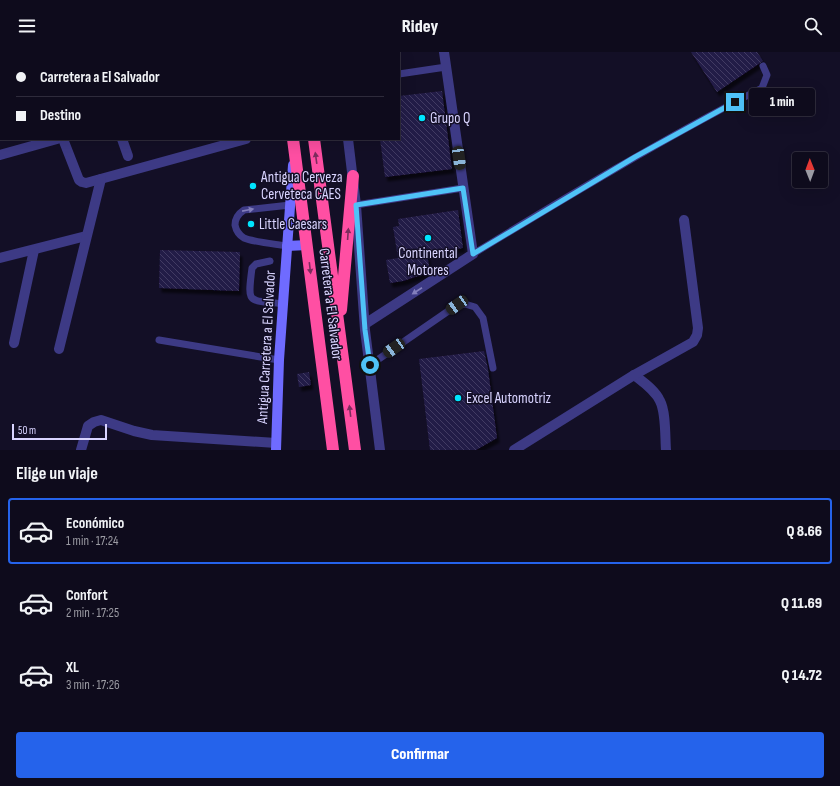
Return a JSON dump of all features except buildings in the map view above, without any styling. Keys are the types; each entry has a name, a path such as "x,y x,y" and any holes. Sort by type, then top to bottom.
{"highway":[{"name":"Carretera a El Salvador","path":"314,140 354,450"},
{"name":"Carretera a El Salvador","path":"294,143 333,450"},
{"path":"339,329 353,176"}],"street":[{"path":"365,324 473,254 444,52"},
{"path":"0,155 53,140"},
{"path":"64,140 79,180 86,183 242,140"},
{"path":"122,140 128,156"},
{"name":"Carretera a El Salvador","path":"348,140 356,205 365,324 380,450"},
{"name":"Antigua Carretera a El Salvador","path":"276,446 283,304 294,143"},
{"path":"59,349 101,179"},
{"path":"514,450 634,375 693,342 697,335 698,328 684,220"},
{"path":"0,258 86,236"},
{"path":"287,246 307,245"},
{"path":"14,343 34,250"},
{"path":"634,375 647,385 660,400 663,408 666,450"},
{"path":"81,450 88,426 101,420 134,431 152,435 276,446"}],"lane":[{"path":"473,254 635,157 707,116 762,88 766,82 767,75 763,66"},
{"path":"400,74 446,67"},
{"path":"356,205 463,188"},
{"path":"287,246 244,238 237,232 235,222 236,217 244,210 290,205"},
{"path":"270,261 256,264 252,268 249,292 250,297 254,300 283,304"},
{"path":"370,365 457,305 465,304 475,307 483,318 493,368"},
{"path":"159,340 280,360"}],"place":[{"name":"Grupo Q","path":"422,118"},
{"name":"Antigua Cerveza Cerveteca CAES","path":"253,186"},
{"name":"Little Caesars","path":"251,224"},
{"name":"Continental Motores","path":"428,238"},
{"name":"Excel Automotriz","path":"458,398"}],"route":[{"path":"370,365 365,330 356,205 463,188 473,254 559,201 707,116 735,102"}]}
